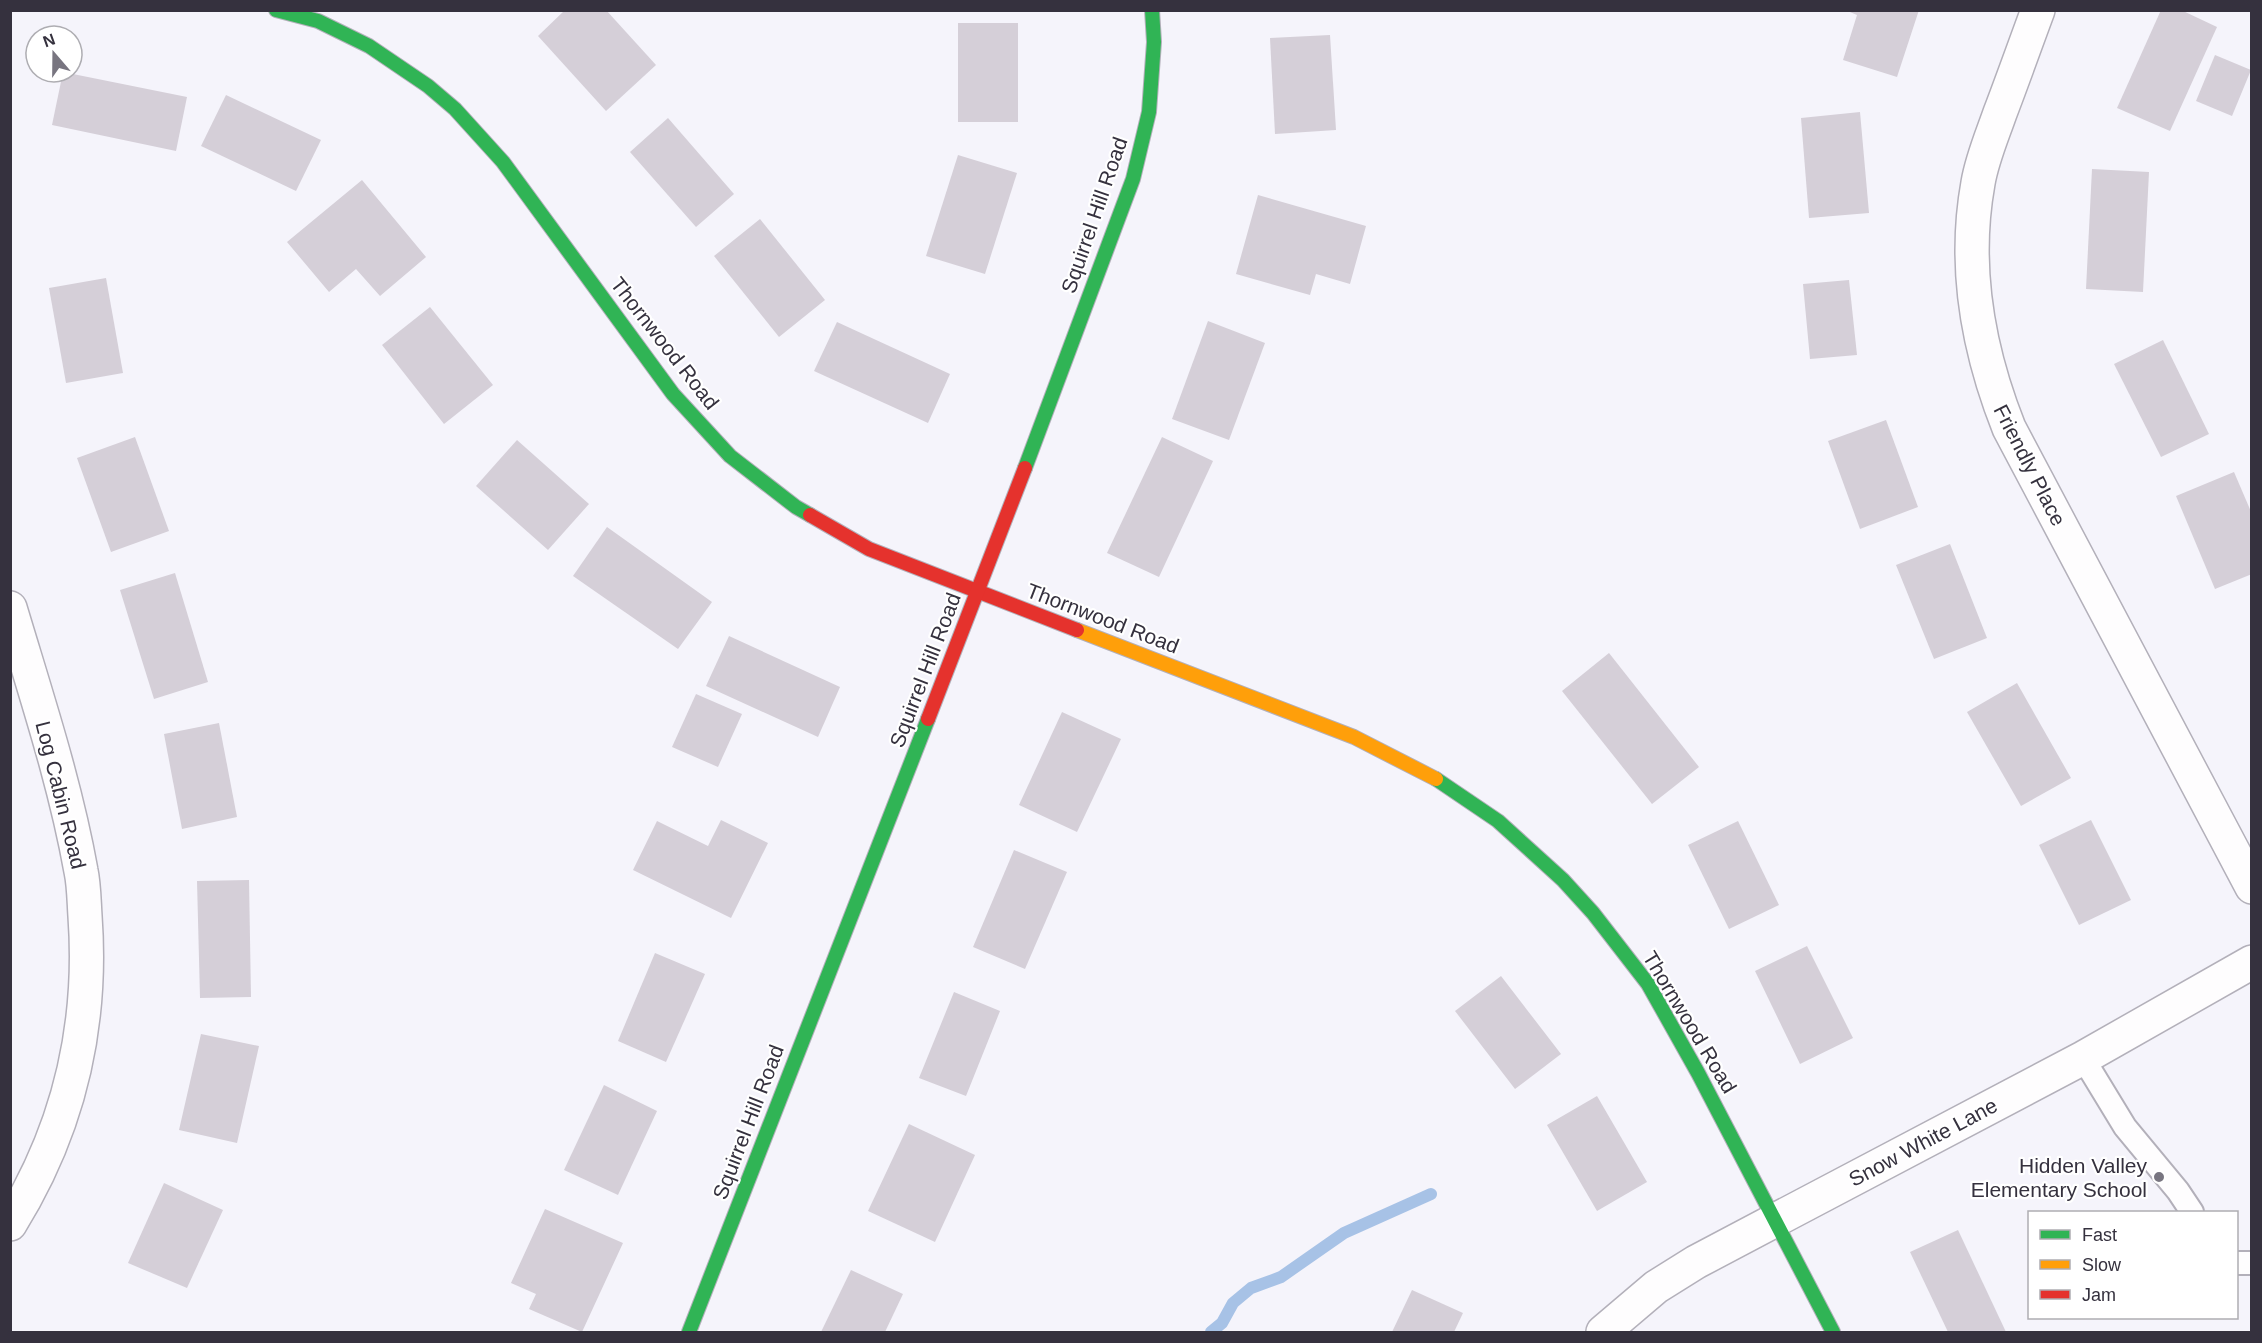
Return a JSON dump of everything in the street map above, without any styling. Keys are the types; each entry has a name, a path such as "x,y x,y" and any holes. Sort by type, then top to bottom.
{"street":[{"name":"Thornwood Road","path":"276,10 318,21 369,46 428,86 455,109 503,162 673,394 730,456 796,507 869,549 1354,737 1427,773 1498,821 1563,880 1593,913 1648,984 1698,1072 1833,1332"},
{"name":"Squirrel Hill Road","path":"689,1332 978,592 1133,179 1149,112 1154,42 1152,10"},
{"name":"Friendly Place","path":"2038,10 1986,151 1978,183 1972,247 1972,284 1977,321 1995,393 2009,428 2252,887"},
{"name":"Log Cabin Road","path":"10,608 69,811 82,873 88,958 81,1040 62,1117 31,1191 10,1224"},
{"name":"Snow White Lane","path":"1603,1332 1656,1287 1696,1262 2083,1058 2252,962"}],"lane":[{"path":"2083,1058 2125,1127 2178,1191 2191,1211"}],"building":[{"path":"565,10 606,10 656,65 606,111 538,36"},
{"path":"1845,10 1919,10 1897,77 1843,60 1857,15"},
{"path":"2161,10 2181,10 2217,27 2170,131 2117,108"},
{"path":"958,23 1018,23 1018,122 958,122"},
{"path":"1330,35 1336,130 1275,134 1270,38"},
{"path":"2215,55 2251,70 2232,116 2196,101"},
{"path":"84,76 187,97 176,151 52,125 61,84 84,84"},
{"path":"226,95 321,140 296,191 201,146"},
{"path":"1860,112 1869,213 1809,218 1801,118"},
{"path":"668,118 734,194 696,227 630,152"},
{"path":"958,155 1017,173 985,274 926,256"},
{"path":"2092,169 2149,172 2143,292 2086,289"},
{"path":"362,180 426,257 380,296 356,269 329,292 287,242"},
{"path":"1258,195 1366,226 1350,284 1316,274 1310,295 1236,274"},
{"path":"760,219 825,300 779,337 714,256"},
{"path":"106,278 123,373 66,383 49,288"},
{"path":"1849,280 1857,355 1810,359 1803,284"},
{"path":"430,307 493,385 444,424 382,345"},
{"path":"1208,321 1265,343 1229,440 1172,419"},
{"path":"837,322 950,374 928,423 814,371"},
{"path":"2163,340 2209,434 2161,457 2114,364"},
{"path":"1886,420 1918,507 1860,529 1828,441"},
{"path":"135,437 169,531 111,552 77,458"},
{"path":"1162,437 1213,461 1159,577 1107,553"},
{"path":"517,440 589,504 548,550 476,486"},
{"path":"2234,472 2252,514 2252,574 2215,589 2176,496"},
{"path":"607,527 712,602 678,649 573,576"},
{"path":"1950,544 1987,638 1934,659 1896,565"},
{"path":"175,573 208,682 154,699 120,590"},
{"path":"729,636 840,687 818,737 706,686"},
{"path":"1609,653 1699,767 1652,804 1562,691"},
{"path":"2017,683 2071,778 2021,806 1967,712"},
{"path":"696,694 742,714 718,767 672,747"},
{"path":"1062,712 1121,739 1077,832 1019,805"},
{"path":"219,723 237,817 182,829 164,734"},
{"path":"721,820 768,843 731,918 633,870 657,821 708,846"},
{"path":"2091,820 2131,900 2079,925 2039,845"},
{"path":"1738,821 1779,905 1729,929 1688,845"},
{"path":"1014,850 1067,872 1025,969 973,947"},
{"path":"249,880 251,997 200,998 197,881"},
{"path":"1807,946 1853,1038 1800,1064 1755,971"},
{"path":"655,953 705,974 666,1062 618,1041"},
{"path":"1501,976 1561,1054 1515,1089 1455,1011"},
{"path":"954,992 1000,1011 966,1096 919,1078"},
{"path":"201,1034 259,1046 237,1143 179,1130"},
{"path":"604,1085 657,1111 618,1195 564,1170"},
{"path":"1597,1096 1647,1182 1597,1211 1547,1125"},
{"path":"909,1124 975,1155 935,1242 868,1211"},
{"path":"164,1183 223,1210 187,1288 128,1263"},
{"path":"545,1209 623,1243 582,1332 529,1309 536,1294 511,1283"},
{"path":"1958,1230 2006,1332 1948,1332 1910,1252"},
{"path":"851,1270 903,1294 885,1332 821,1332"},
{"path":"1412,1290 1463,1313 1454,1332 1392,1332"}],"waterway":[{"path":"1211,1332 1222,1323 1233,1303 1251,1288 1281,1277 1344,1233 1431,1194"}],"traffic: fast":[{"path":"276,10 318,21 369,46 428,86 455,109 503,162 673,394 730,456 796,507 810,515"},
{"path":"1025,468 1133,179 1149,112 1154,42 1152,10"},
{"path":"689,1332 928,719"},
{"path":"1436,779 1498,821 1563,880 1593,913 1648,984 1698,1073 1833,1332"}],"traffic: slow":[{"path":"1077,630 1354,737 1436,779"}],"traffic: jam":[{"path":"928,719 1025,468"},
{"path":"810,515 869,549 1077,630"}],"place":[{"name":"Hidden Valley Elementary School","path":"2159,1177"}]}
